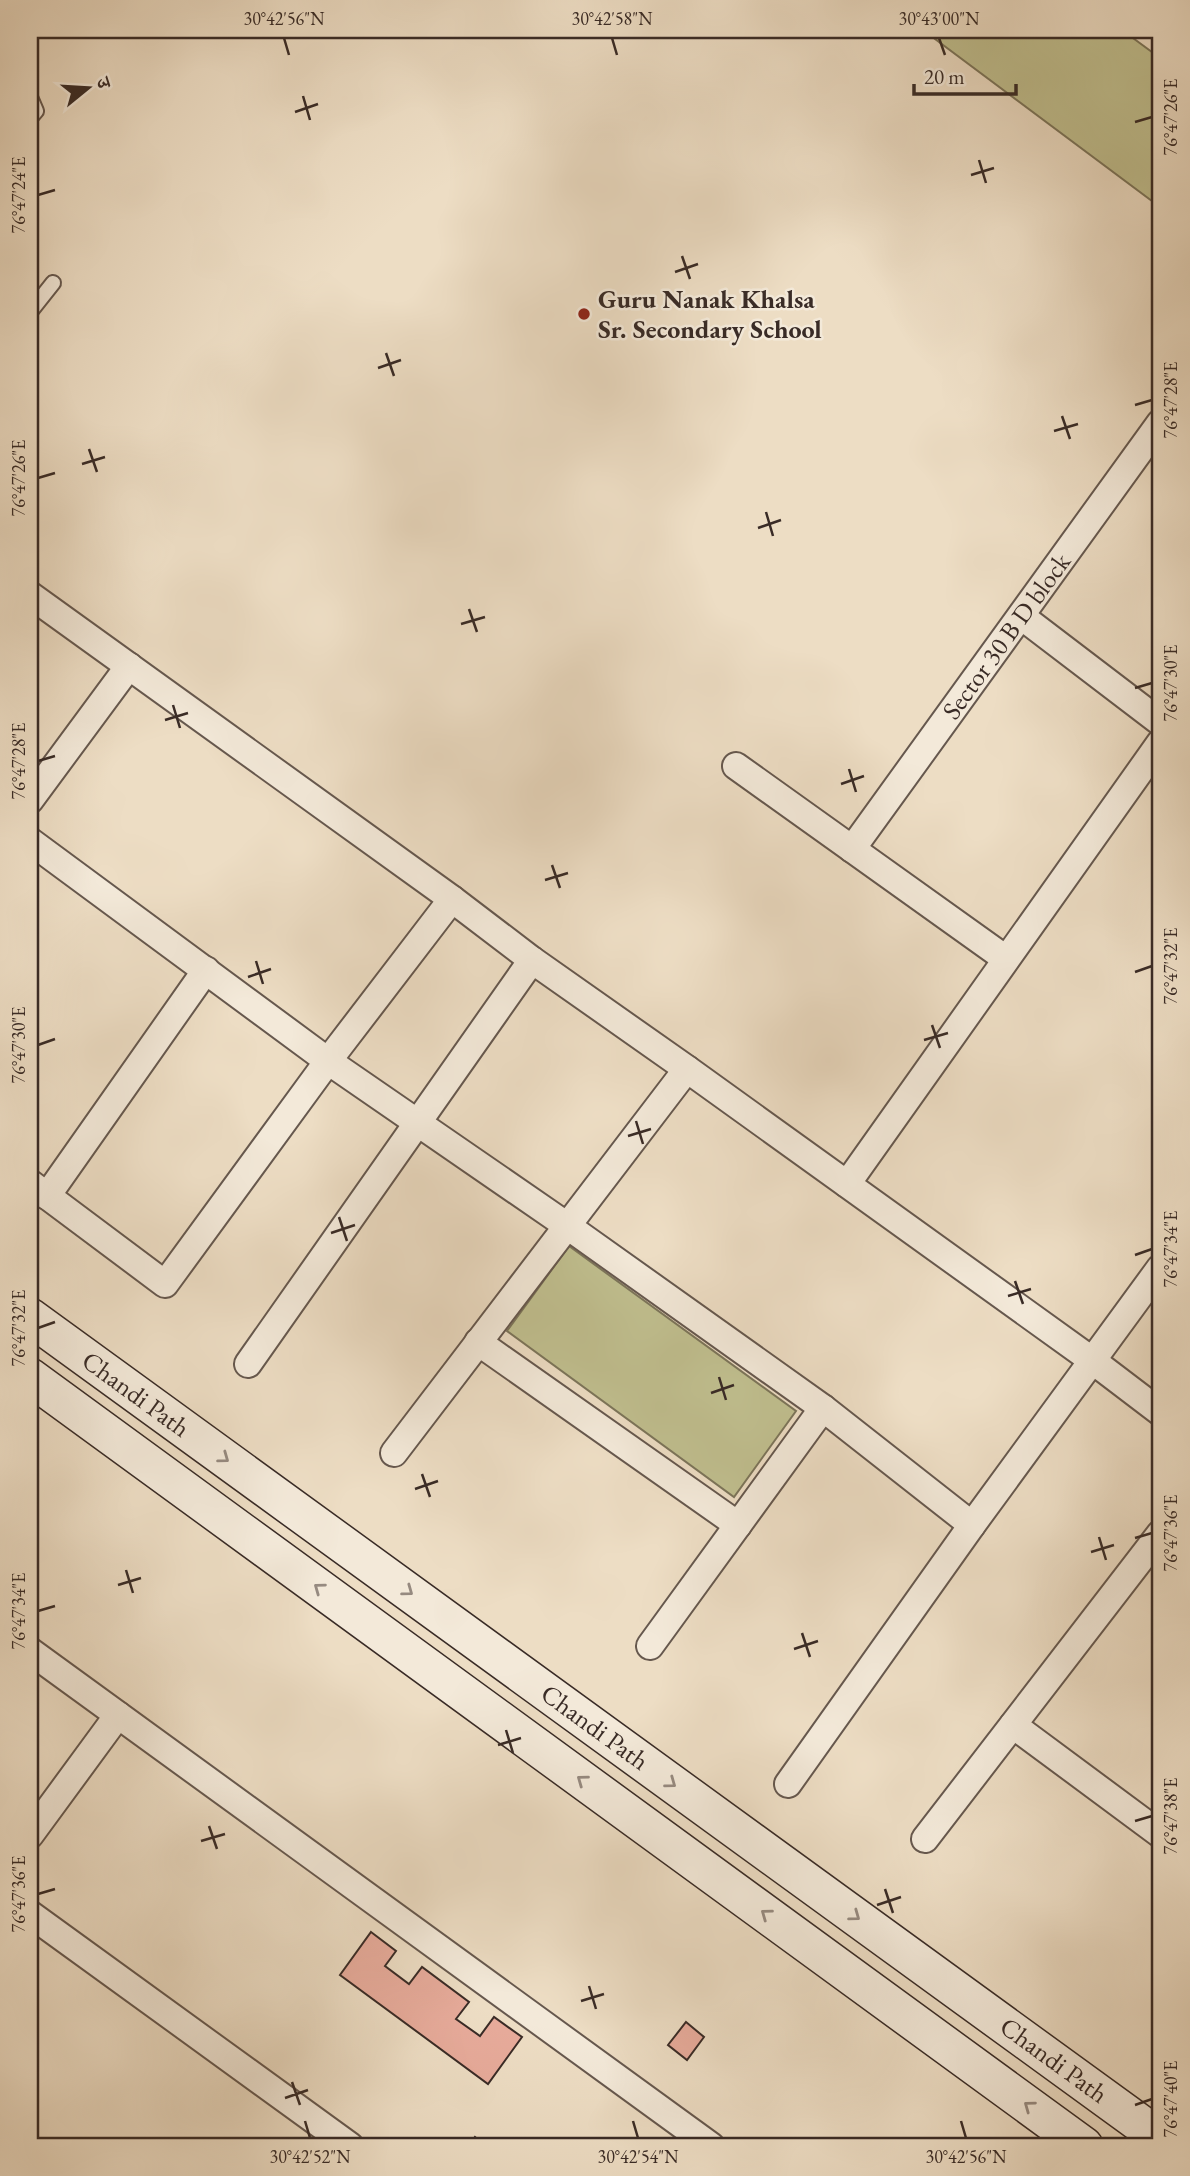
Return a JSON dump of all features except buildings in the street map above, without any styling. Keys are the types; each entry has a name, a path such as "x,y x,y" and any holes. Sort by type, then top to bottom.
{"main road":[{"name":"Chandi Path","path":"30,1317 1160,2138"},
{"name":"Chandi Path","path":"30,1377 1084,2146"}],"street":[{"name":"Sector 30 B D block","path":"852,849 1021,615 1157,435"},
{"path":"30,594 452,899 532,960 1093,1361 1160,1412"},
{"path":"1021,615 1160,722"},
{"path":"30,800 129,666"},
{"path":"847,1184 1160,743"},
{"path":"736,766 1006,959"},
{"path":"30,841 328,1061 566,1225 823,1408 972,1525"},
{"path":"206,970 38,1189 165,1284 328,1061 452,899"},
{"path":"248,1364 532,960"},
{"path":"394,1453 687,1069"},
{"path":"788,1784 972,1525 1160,1268"},
{"path":"478,1342 738,1525"},
{"path":"650,1646 823,1408"},
{"path":"925,1839 1160,1534"},
{"path":"30,1651 711,2146"},
{"path":"30,1835 118,1715"},
{"path":"1013,1725 1160,1834"},
{"path":"30,1914 350,2146"}],"lane":[{"path":"30,97 36,111 30,118"},
{"path":"30,312 53,283"}],"shaded area":[{"path":"923,30 1122,30 1160,58 1160,207"},
{"path":"569,1246 796,1411 734,1497 507,1331"}],"place":[{"name":"Guru Nanak Khalsa Sr. Secondary School","path":"584,314"}]}
